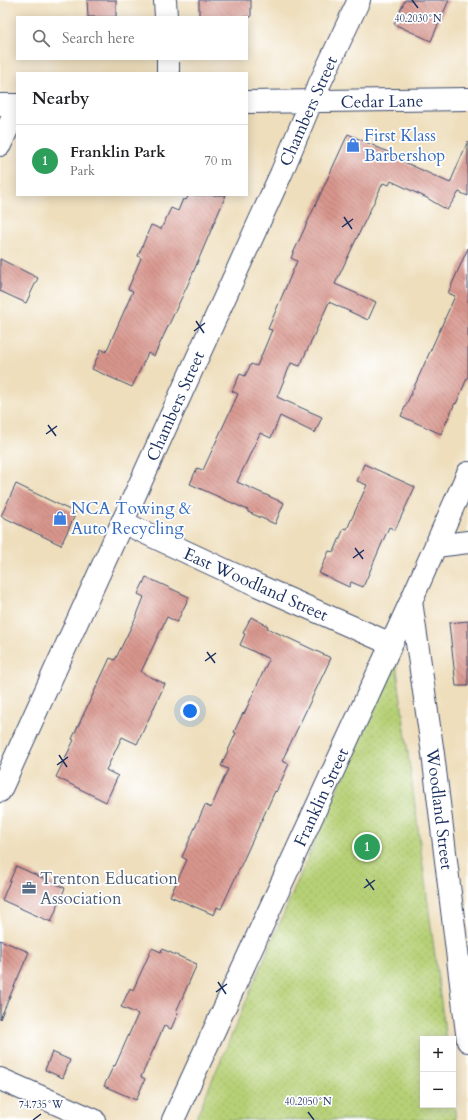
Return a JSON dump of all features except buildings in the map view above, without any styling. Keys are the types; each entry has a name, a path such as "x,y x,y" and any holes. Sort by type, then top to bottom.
{"street":[{"path":"165,0 166,16"},
{"name":"Chambers Street","path":"0,790 281,174 311,102 359,0"},
{"path":"168,60 168,72"},
{"name":"Cedar Lane","path":"248,102 468,99"},
{"path":"0,105 16,106"},
{"path":"0,145 16,108"},
{"name":"Franklin Street","path":"173,1120 411,601 468,473"},
{"name":"East Woodland Street","path":"122,522 259,586 391,644"},
{"path":"436,546 468,542"},
{"name":"Woodland Street","path":"411,601 463,953 468,1041"},
{"path":"0,1079 94,1120"}],"green space":[{"path":"395,655 446,1036 420,1036 420,1108 455,1108 456,1120 195,1120"}],"place":[{"name":"First Klass Barbershop","path":"353,145"},
{"name":"NCA Towing & Auto Recycling","path":"60,518"},
{"name":"Franklin Park","path":"367,847"},
{"name":"Trenton Education Association","path":"29,888"}]}
